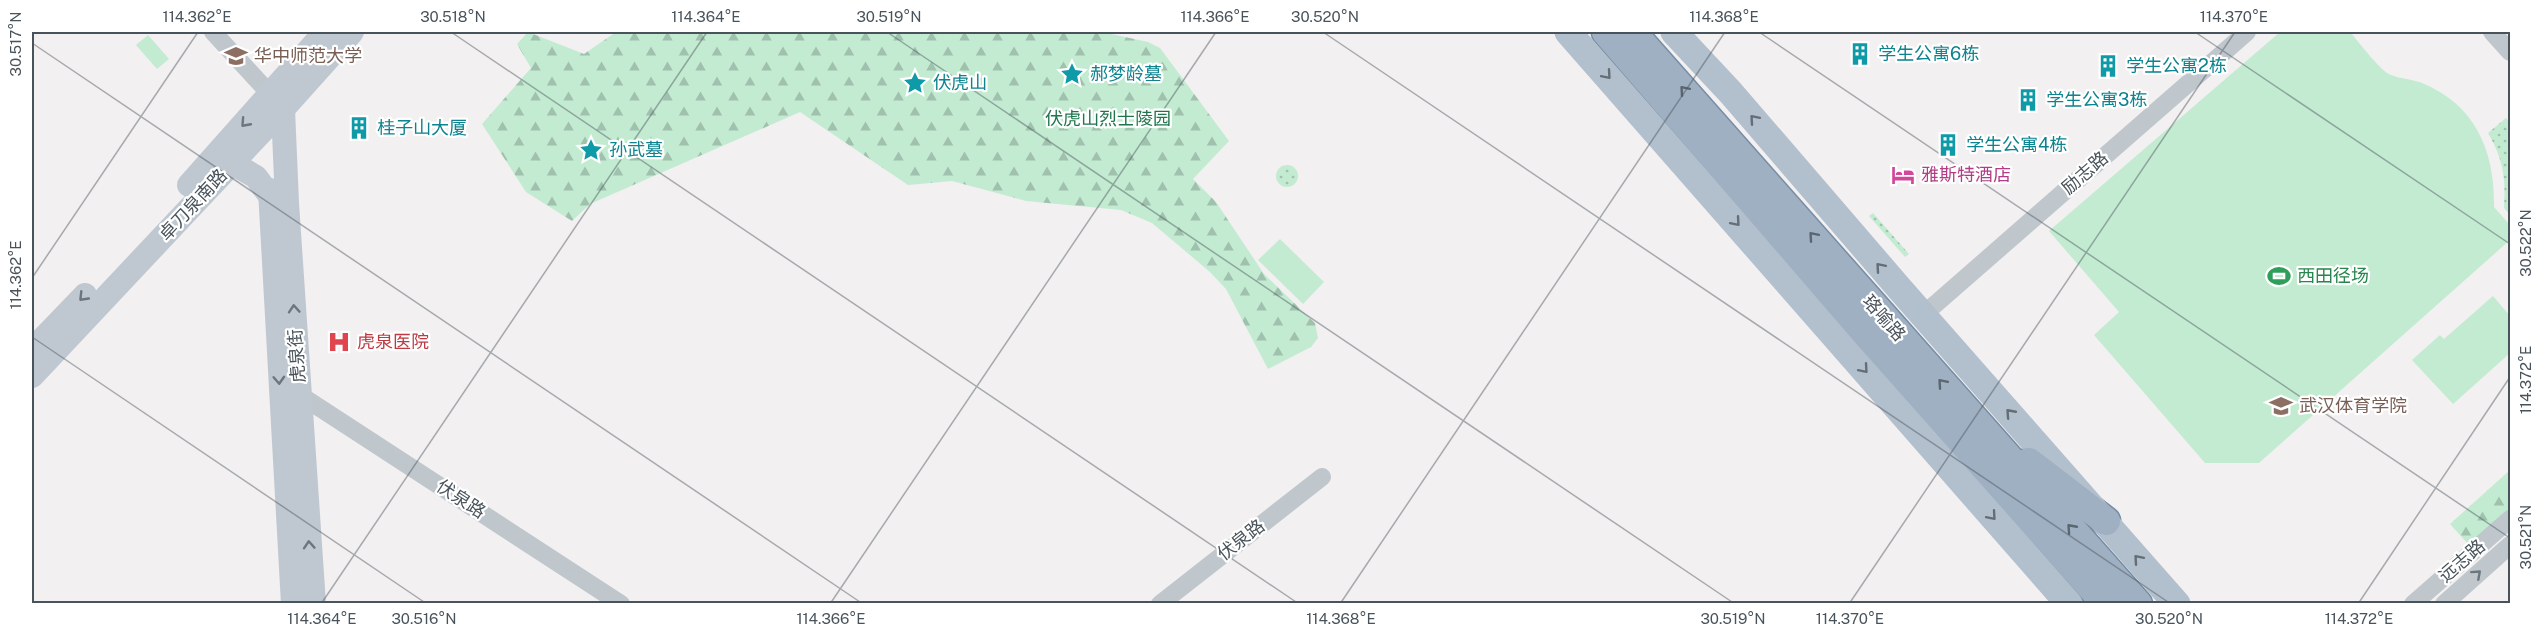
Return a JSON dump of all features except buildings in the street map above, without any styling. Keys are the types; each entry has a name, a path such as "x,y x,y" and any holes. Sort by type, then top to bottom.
{"highway":[{"path":"1586,32 1650,67"},
{"name":"珞喻路","path":"1606,32 1650,67 1972,417 2138,603"},
{"path":"1634,32 1650,67"},
{"name":"珞喻路","path":"1650,67 1863,330 2106,603"},
{"path":"1972,417 2106,521"}],"main road":[{"name":"卓刀泉南路","path":"32,376 232,163 274,109 324,32"},
{"name":"卓刀泉南路","path":"32,350 184,191 274,109 352,32"},
{"path":"1568,32 2069,603"},
{"path":"1674,32 1731,93 2177,603"},
{"name":"虎泉街","path":"274,109 270,196 293,603"},
{"name":"虎泉街","path":"274,109 287,203 314,603"},
{"path":"232,163 256,177 270,196"}],"street":[{"path":"213,32 274,109"},
{"name":"励志路","path":"1923,315 2247,32"},
{"path":"2492,32 2511,52"},
{"name":"伏泉路","path":"300,395 621,603"},
{"name":"伏泉路","path":"1160,603 1322,477"},
{"name":"远志路","path":"2413,603 2511,519"},
{"name":"远志路","path":"2444,603 2511,545"}],"green space":[{"name":"伏虎山烈士陵园","path":"528,32 584,54 616,32 1102,32 1148,42 1160,48 1229,141 1193,179 1216,202 1264,274 1315,323 1318,338 1311,347 1268,369 1226,289 1210,272 1152,223 1121,210 1026,201 952,181 908,185 800,112 590,204 572,221 526,192 482,124 531,68 517,44"},
{"name":"西田径场","path":"2280,32 2350,32 2386,72 2422,83 2441,92 2456,104 2469,117 2486,149 2491,168 2494,207 2510,225 2510,240 2259,463 2205,463 2094,335 2119,312 2049,231"},
{"path":"148,35 169,59 157,69 136,45"},
{"path":"2506,118 2510,123 2510,215 2504,208 2504,178 2500,160 2488,133"},
{"path":"1287,165 1295,168 1298,176 1295,184 1287,187 1279,184 1276,176 1279,168"},
{"path":"1873,213 1909,254 1905,257 1869,216"},
{"path":"1280,239 1324,282 1303,304 1258,260"},
{"path":"2493,296 2510,316 2510,353 2453,404 2412,360 2440,335 2444,339"},
{"path":"2510,470 2510,509 2469,545 2450,524"}],"place":[{"name":"学生公寓6栋","path":"1860,54"},
{"name":"华中师范大学","path":"236,56"},
{"name":"学生公寓2栋","path":"2108,66"},
{"name":"郝梦龄墓","path":"1072,74"},
{"name":"伏虎山","path":"915,83"},
{"name":"学生公寓3栋","path":"2028,100"},
{"name":"桂子山大厦","path":"359,128"},
{"name":"学生公寓4栋","path":"1948,145"},
{"name":"孙武墓","path":"591,150"},
{"name":"雅斯特酒店","path":"1903,175"},
{"name":"西田径场","path":"2279,276"},
{"name":"虎泉医院","path":"339,342"},
{"name":"武汉体育学院","path":"2281,406"}]}
